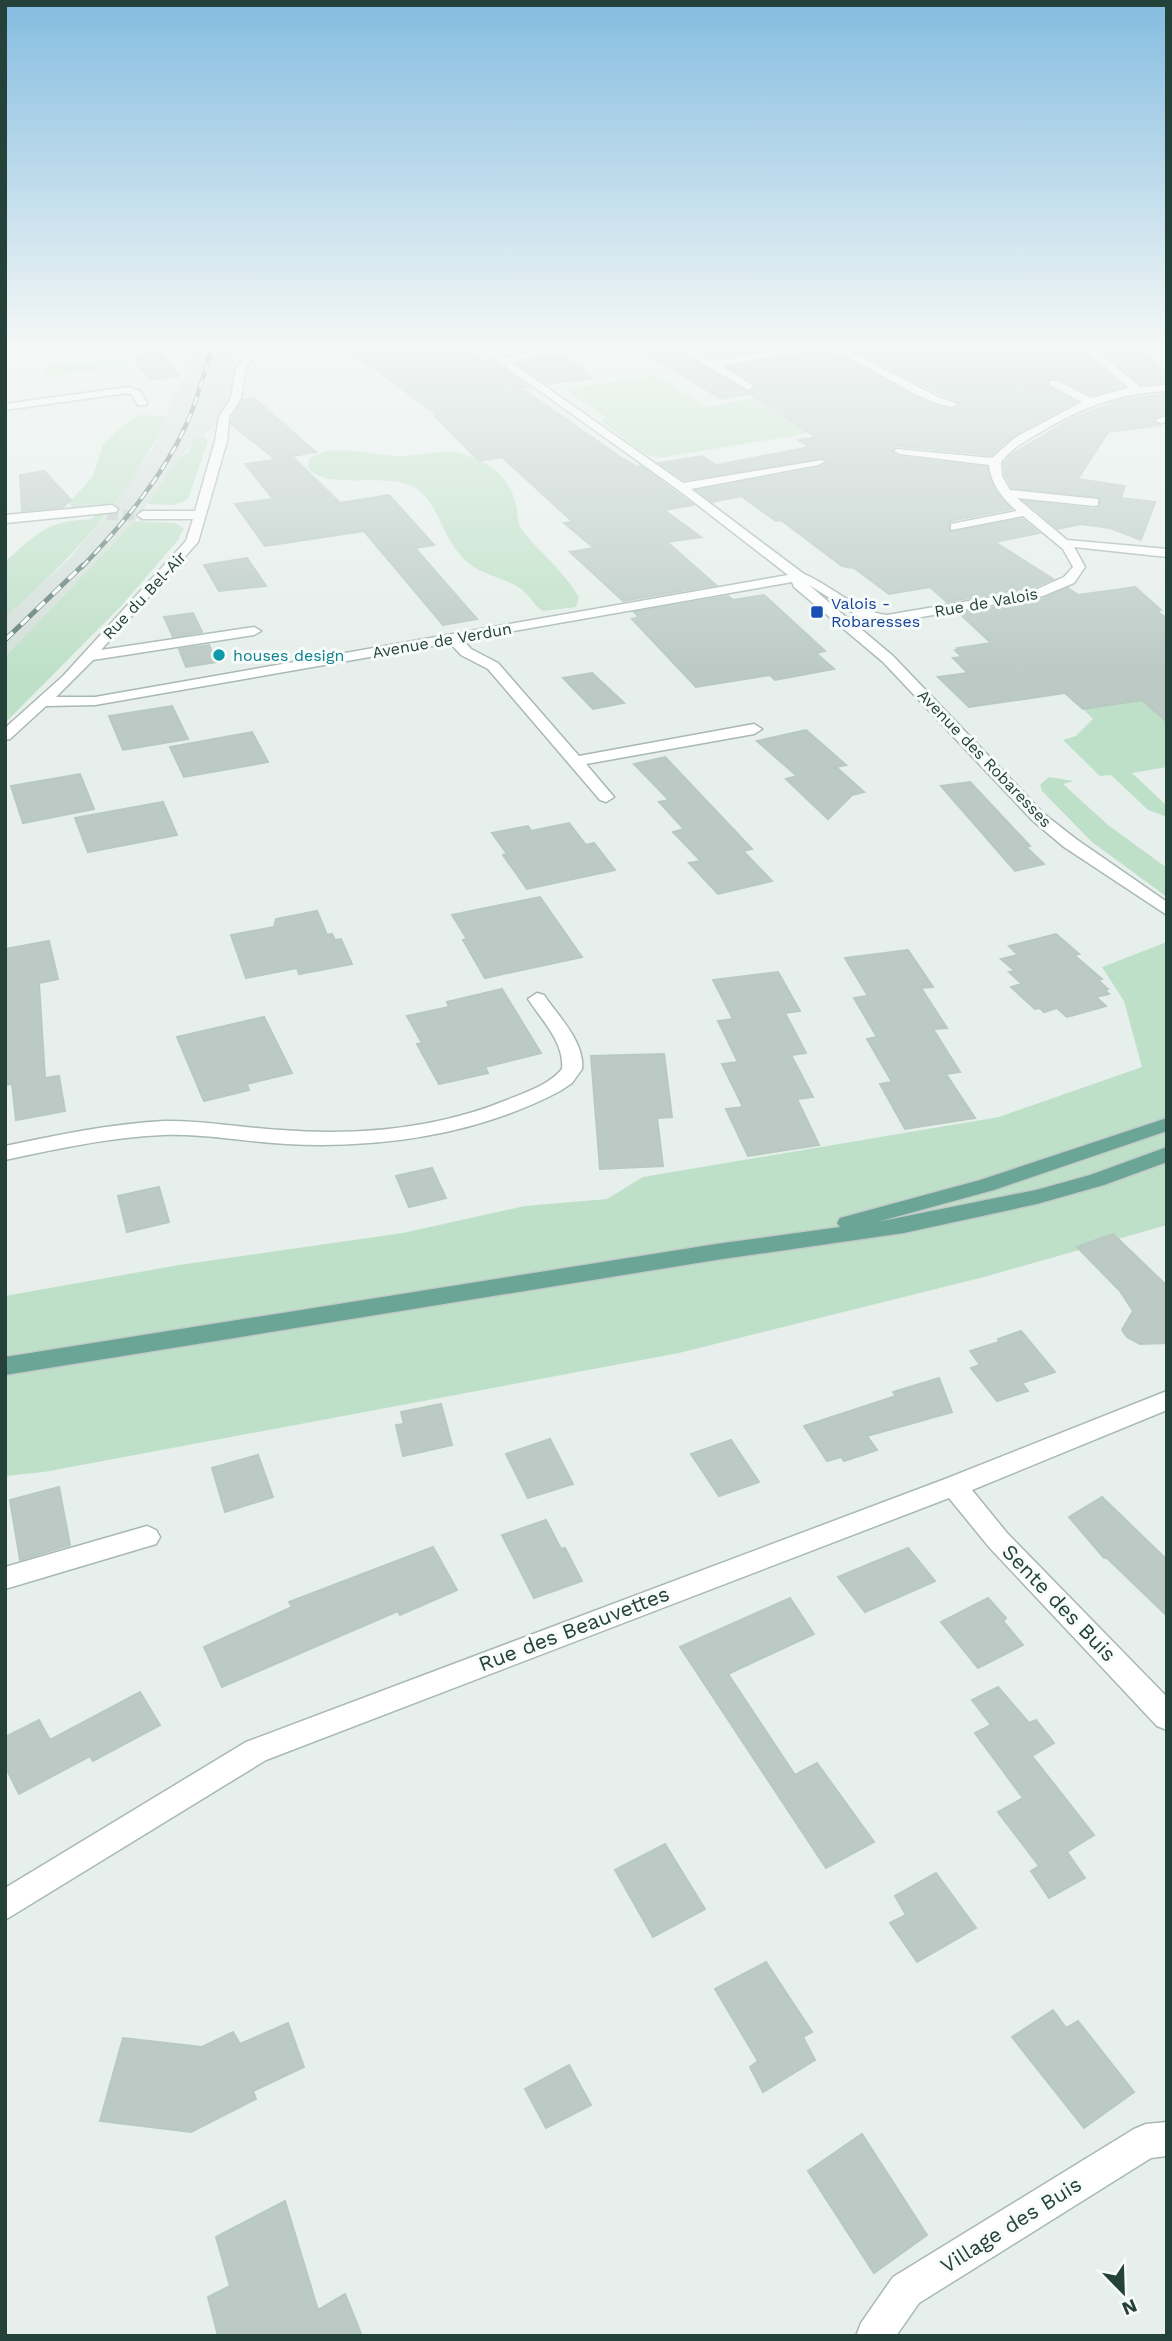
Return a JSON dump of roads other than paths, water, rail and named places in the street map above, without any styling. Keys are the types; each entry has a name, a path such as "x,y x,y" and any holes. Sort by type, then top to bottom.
{"main road":[{"path":"900,1210 1167,1112"},
{"path":"716,1252 900,1210 1054,1164 1167,1124"},
{"path":"5,1366 716,1252 826,1239 980,1211 1097,1180 1167,1154"}],"street":[{"name":"Rue du Bel-Air","path":"5,736 44,702 180,558 194,537 217,455"},
{"name":"Avenue des Robaresses","path":"636,455 799,577 815,583 878,620"},
{"path":"940,455 995,461"},
{"path":"1000,455 995,461 996,480 1006,493 1065,544 1080,543 1167,553"},
{"path":"681,487 818,462"},
{"path":"1006,493 1094,502"},
{"path":"145,512 201,507"},
{"path":"5,519 110,512"},
{"path":"955,527 1027,512"},
{"name":"Rue de Valois","path":"878,620 1020,597 1053,589 1069,580 1079,567 1072,551 1065,544"},
{"name":"Avenue des Robaresses","path":"799,577 799,584 877,648 1038,817 1070,843 1167,910"},
{"name":"Avenue de Verdun","path":"44,702 96,701 799,577"},
{"path":"849,625 878,620 877,648"},
{"path":"86,657 254,631"},
{"path":"453,638 466,652 493,666 606,797"},
{"path":"577,761 754,729"},
{"path":"5,1153 115,1131 166,1128 300,1138 383,1136 468,1121 547,1090 566,1077 572,1069 573,1061 569,1048 537,999"},
{"name":"Rue des Beauvettes","path":"5,1905 257,1751 954,1486 1167,1400"},
{"name":"Sente des Buis","path":"954,1486 998,1540 1167,1717"},
{"path":"5,1578 147,1537"},
{"name":"Village des Buis","path":"874,2336 906,2290 1146,2141 1167,2139"}],"tunnel":[{"path":"107,515 143,515"}],"railway":[{"path":"82,567 126,517 170,455"},
{"path":"5,640 83,565"}],"place":[{"name":"Valois - Robaresses","path":"817,612"},
{"name":"houses design","path":"219,655"}]}
